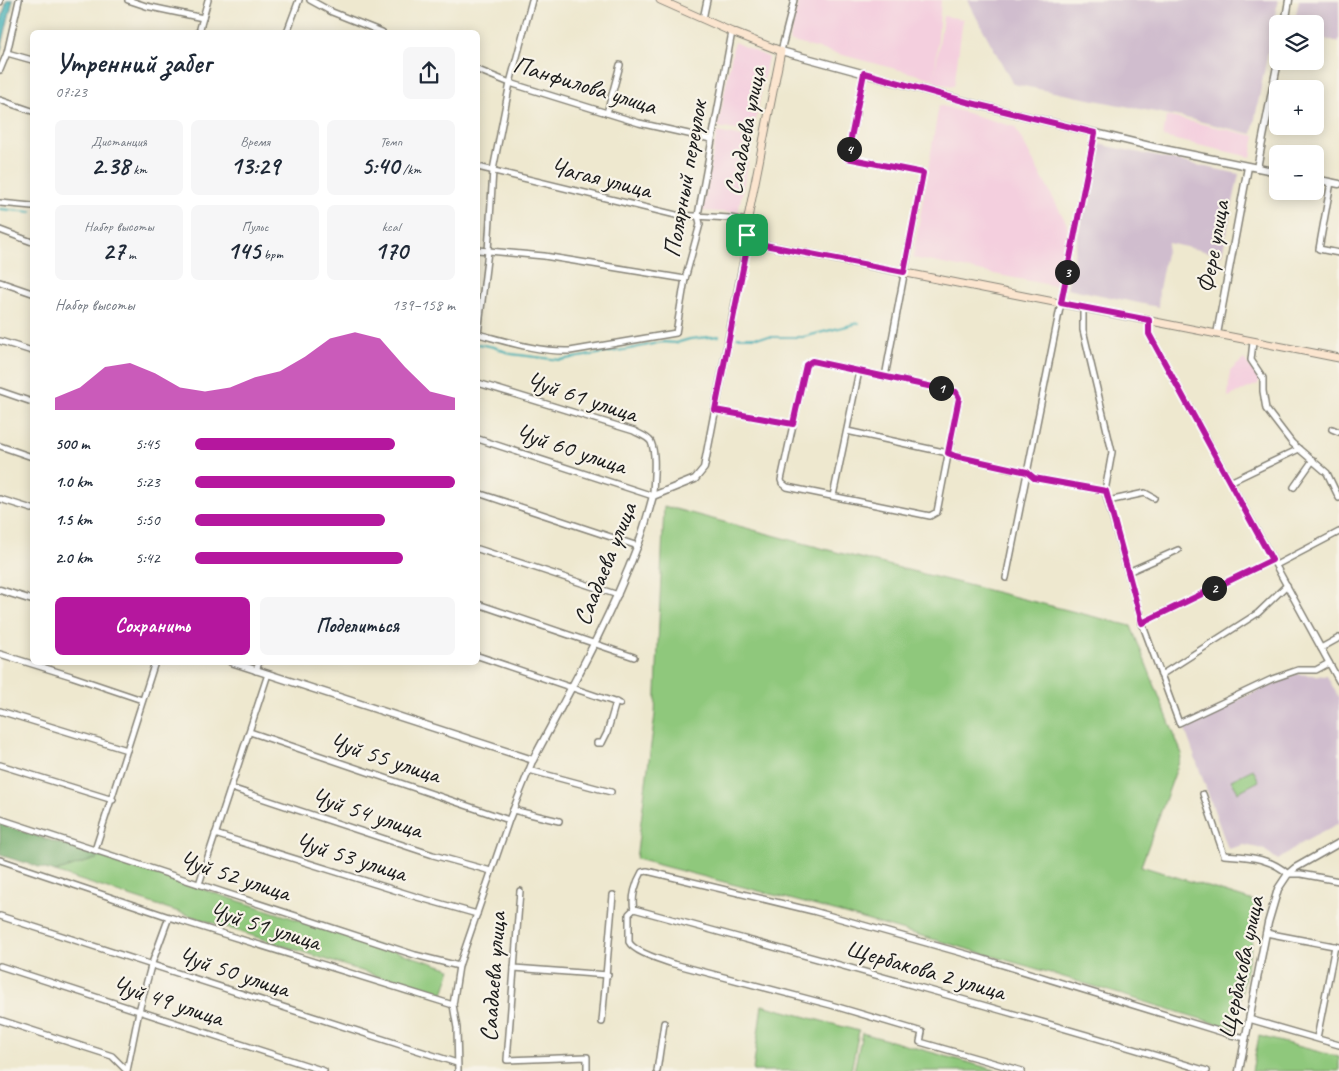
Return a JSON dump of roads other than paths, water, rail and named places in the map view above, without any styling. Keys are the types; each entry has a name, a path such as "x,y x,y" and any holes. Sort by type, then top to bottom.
{"main road":[{"path":"660,0 732,32 782,51"},
{"name":"Саадаева улица","path":"747,235 747,221 782,51"},
{"path":"747,235 754,243 1339,358"}],"street":[{"path":"0,70 7,53 19,0"},
{"path":"128,0 146,6 203,18"},
{"path":"200,30 208,0"},
{"path":"288,30 299,0"},
{"path":"310,0 332,12 377,30"},
{"path":"480,318 488,252 493,170 510,83 532,0"},
{"path":"703,19 707,0"},
{"name":"Саадаева улица","path":"782,51 794,0"},
{"path":"1286,15 1289,0"},
{"name":"Полярный переулок","path":"480,335 553,352 570,351 676,333 685,279 700,224 698,215 732,32"},
{"path":"782,51 967,102 1095,133 1269,170"},
{"path":"7,53 30,59"},
{"path":"607,113 620,65"},
{"path":"1257,168 1276,70"},
{"name":"Панфилова улица","path":"480,71 510,83 639,123 712,138"},
{"path":"864,73 847,158 923,173 886,377"},
{"path":"0,100 30,110"},
{"path":"1006,578 1095,133"},
{"name":"Чагая улица","path":"480,167 676,215 698,215 747,221"},
{"name":"Фере улица","path":"1217,334 1248,167"},
{"path":"1324,181 1339,184"},
{"path":"1331,182 1319,249 1339,253"},
{"path":"0,203 30,206"},
{"path":"0,230 30,241"},
{"name":"Саадаева улица","path":"458,1071 457,1028 453,1005 459,966 509,820 533,760 618,595 638,546 653,496 695,479 704,468 748,243 747,235"},
{"path":"480,250 544,256 685,279"},
{"path":"0,282 30,292"},
{"path":"1083,307 1083,330 1112,452 1106,491 1108,501 1142,623 1179,723 1272,679 1298,670 1316,670 1329,663"},
{"path":"1149,320 1149,334 1339,681"},
{"path":"0,341 30,350"},
{"path":"1253,342 1251,360 1263,378 1266,409 1292,443 1327,474 1339,498"},
{"path":"812,361 859,371 956,392 959,398 937,512 932,516 787,487 782,483 781,480 807,363 812,361"},
{"path":"834,496 859,371"},
{"name":"Чуй 61 улица","path":"480,384 634,431 646,437 651,442 654,462 653,496"},
{"path":"0,391 30,401"},
{"path":"715,410 793,424"},
{"path":"1332,429 1339,432"},
{"path":"847,431 1027,472 1034,478 1106,491"},
{"name":"Чуй 60 улица","path":"480,439 653,496"},
{"path":"0,446 30,456"},
{"path":"1230,482 1299,449"},
{"path":"1294,486 1313,460"},
{"path":"1108,501 1145,493 1154,498"},
{"path":"480,494 638,546"},
{"path":"0,499 30,508"},
{"path":"1276,565 1339,532"},
{"path":"480,550 618,595"},
{"path":"1128,572 1178,550"},
{"path":"1142,623 1272,560"},
{"path":"1161,675 1258,613 1286,584"},
{"path":"0,590 30,599"},
{"path":"480,605 634,657"},
{"path":"1321,648 1339,638"},
{"path":"0,654 30,663"},
{"path":"480,657 618,703 602,743 597,742"},
{"path":"36,665 142,700"},
{"path":"95,850 154,665"},
{"path":"239,665 533,760"},
{"path":"256,671 258,665"},
{"path":"199,884 268,674"},
{"path":"0,711 127,750"},
{"name":"Чуй 55 улица","path":"250,732 509,820"},
{"path":"0,765 112,800"},
{"path":"529,770 611,792"},
{"name":"Чуй 54 улица","path":"231,788 433,855 491,871"},
{"path":"1203,794 1224,855 1268,861 1279,866 1288,874 1301,874 1339,881"},
{"path":"513,810 559,821"},
{"name":"Чуй 52 улица","path":"0,819 415,955 459,966"},
{"name":"Чуй 53 улица","path":"215,834 477,914"},
{"name":"Щербакова улица","path":"1239,1071 1274,899 1288,874 1304,862 1339,843"},
{"name":"Чуй 51 улица","path":"0,860 169,917 453,1005"},
{"path":"1022,1071 920,1042 922,1032 830,1005 670,963 634,948 629,942 629,914 634,909 634,895 639,877 642,872 647,871 813,911 980,958 1246,1038"},
{"name":"Саадаева улица","path":"520,891 507,1060 587,1057 587,1071"},
{"path":"602,1022 608,975 614,895"},
{"name":"Щербакова 2 улица","path":"634,909 880,976 1207,1071"},
{"name":"Чуй 50 улица","path":"0,916 457,1062"},
{"path":"127,1071 139,1011 169,917"},
{"path":"1266,933 1337,947 1317,1038"},
{"name":"Чуй 49 улица","path":"0,966 324,1071"},
{"path":"514,968 608,975"},
{"path":"1249,1018 1339,1045"},
{"path":"0,1020 112,1056 127,1071"},
{"path":"657,1071 664,1023"}],"water":[{"path":"7,0 13,0 0,54 0,25"}],"waterway":[{"path":"0,209 30,212"},
{"path":"737,337 803,337 859,323"},
{"path":"480,344 494,347 511,354 560,360 662,342 676,343 690,339 719,336"}]}
